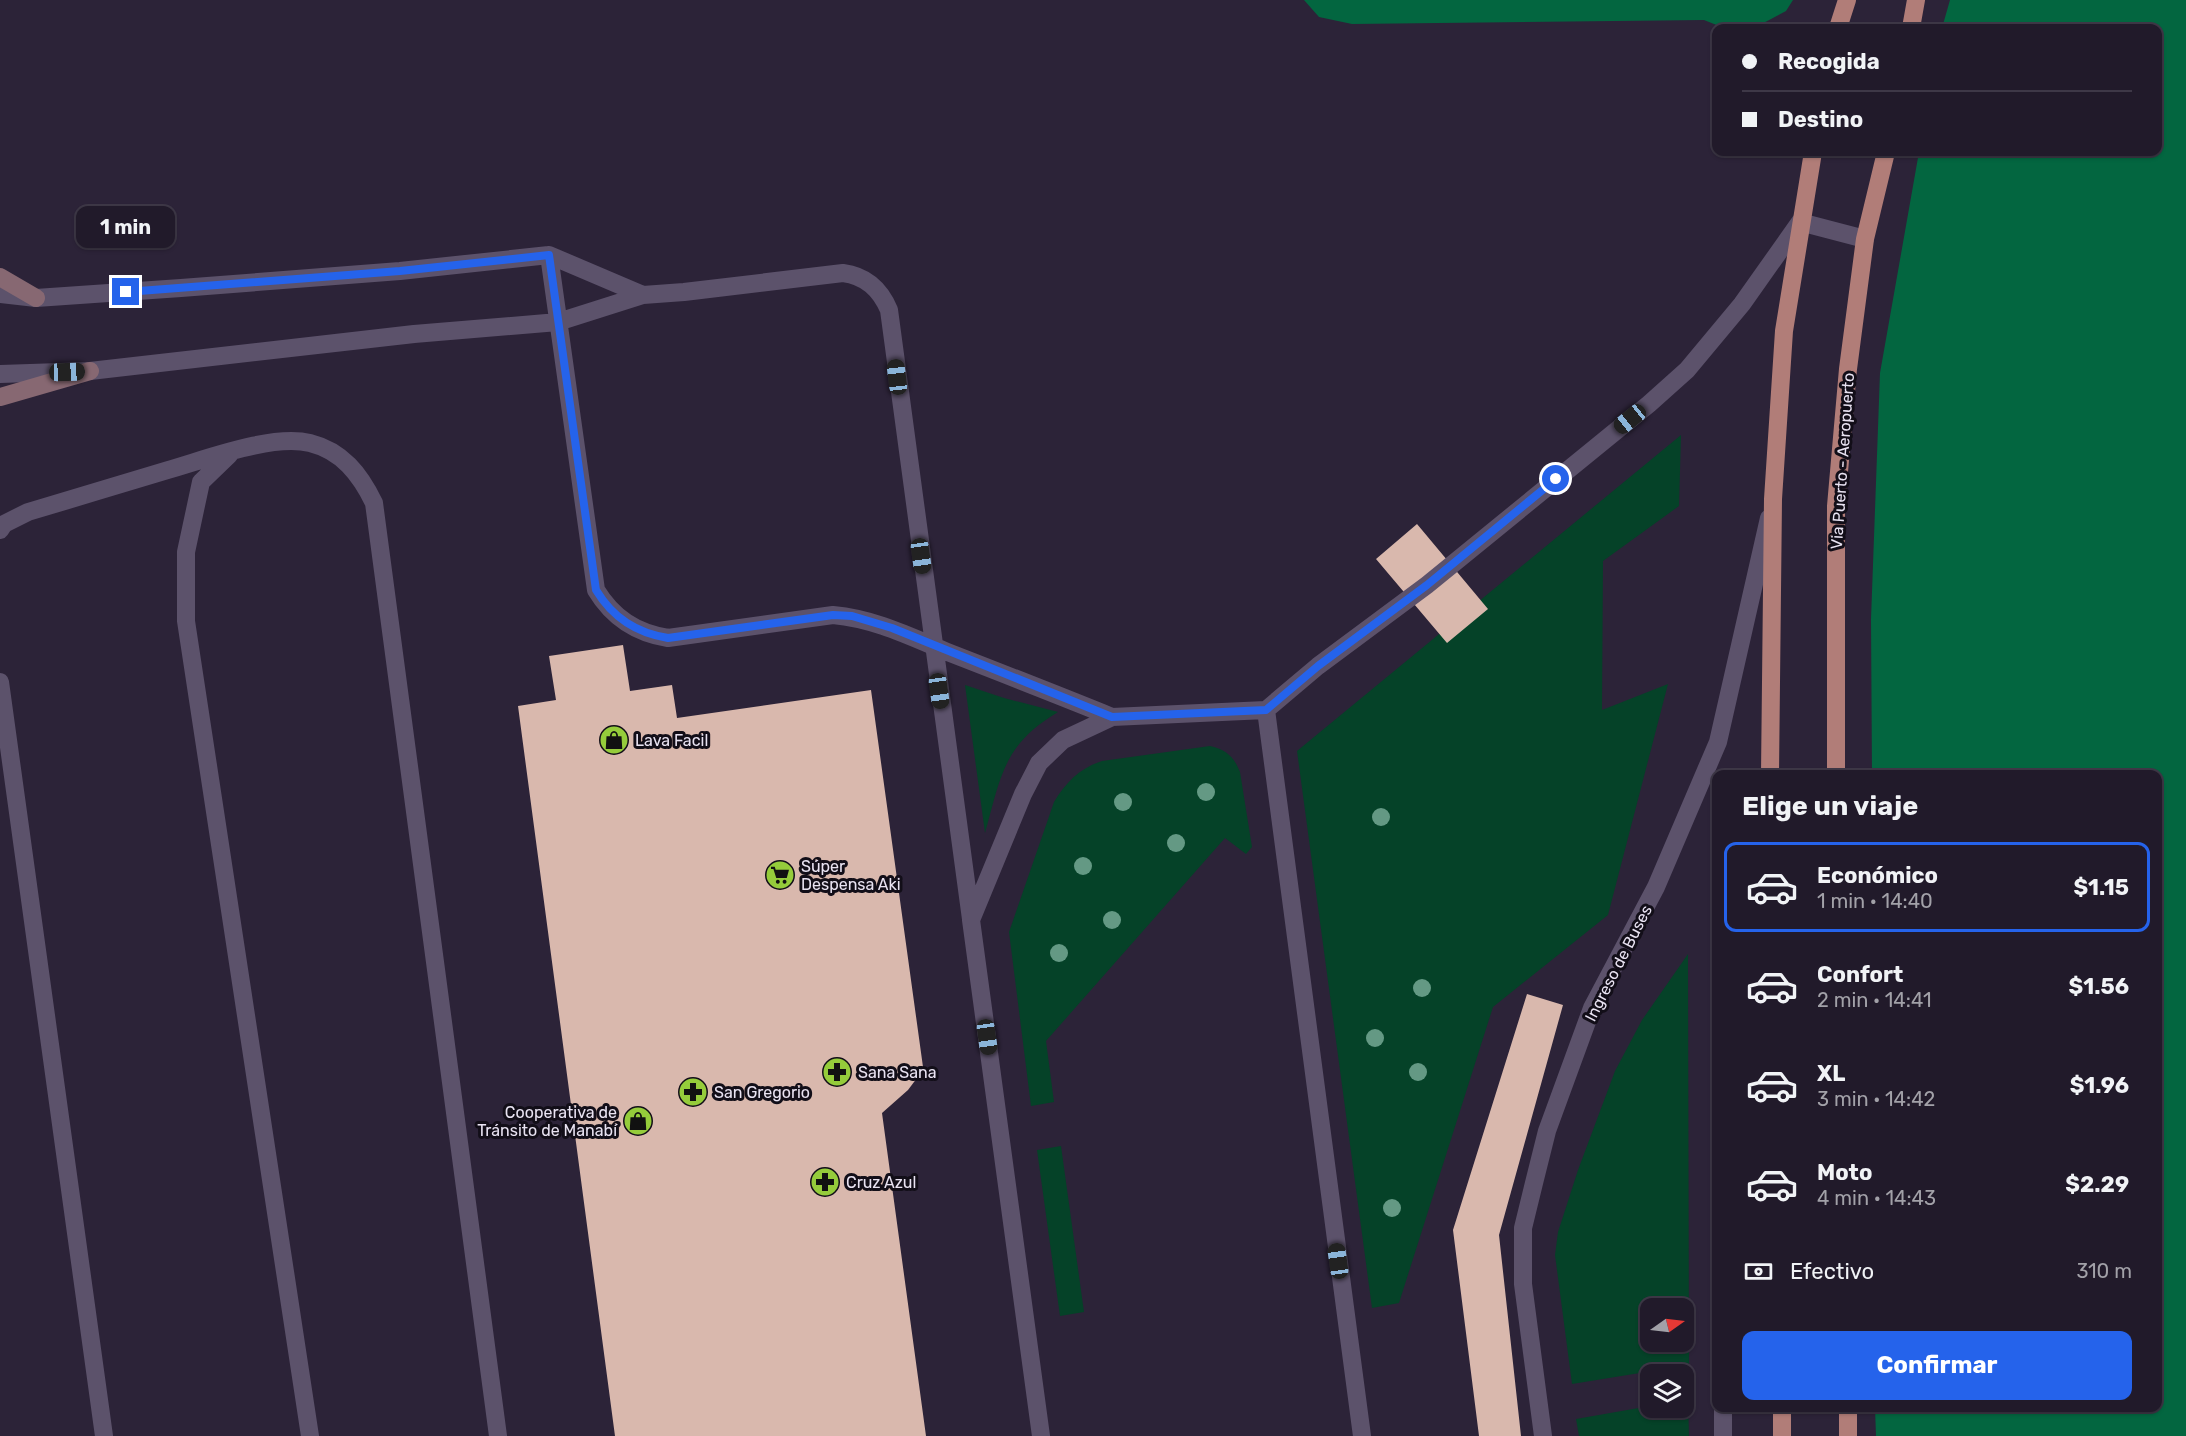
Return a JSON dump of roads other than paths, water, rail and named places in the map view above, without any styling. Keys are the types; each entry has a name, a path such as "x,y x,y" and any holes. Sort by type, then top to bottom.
{"main road":[{"path":"1839,24 1847,0"},
{"path":"1912,24 1916,0"},
{"path":"1770,770 1773,499 1785,331 1800,222 1812,156"},
{"name":"Via Puerto - Aeropuerto","path":"1836,770 1836,506 1848,369 1865,239 1885,156"},
{"path":"0,277 36,298"},
{"path":"0,397 90,371"},
{"path":"1782,1412 1782,1436"},
{"path":"1848,1412 1848,1436"}],"lane":[{"path":"971,920 1023,794 1039,764 1063,740 1112,717 1266,710 1318,666 1427,585 1649,404 1687,370 1742,304 1800,222 1865,239"},
{"path":"549,255 596,590 606,605 620,619 635,629 668,638 833,615 874,622 1112,717"},
{"path":"0,294 36,298 400,271 549,255 643,295"},
{"path":"0,374 90,371 414,334 558,322 643,295 843,273 854,274 866,280 880,293 889,310 1041,1436"},
{"path":"0,530 4,524 28,512 233,451 285,440 311,443 334,453 352,466 374,502 498,1436"},
{"path":"233,451 201,482 186,552 186,621 310,1436"},
{"name":"Ingreso de Buses","path":"1543,1436 1523,1284 1523,1228 1547,1131 1592,1008 1656,887 1718,742 1773,499"},
{"path":"0,682 104,1436"},
{"path":"1266,710 1362,1436"},
{"path":"1718,742 1718,770"},
{"path":"1723,1412 1724,1436"}],"place":[{"name":"Lava Facil","path":"614,740"},
{"name":"Súper Despensa Aki","path":"780,875"},
{"name":"Sana Sana","path":"837,1072"},
{"name":"San Gregorio","path":"693,1092"},
{"name":"Cooperativa de Tránsito de Manabí","path":"638,1121"},
{"name":"Cruz Azul","path":"825,1182"}]}
